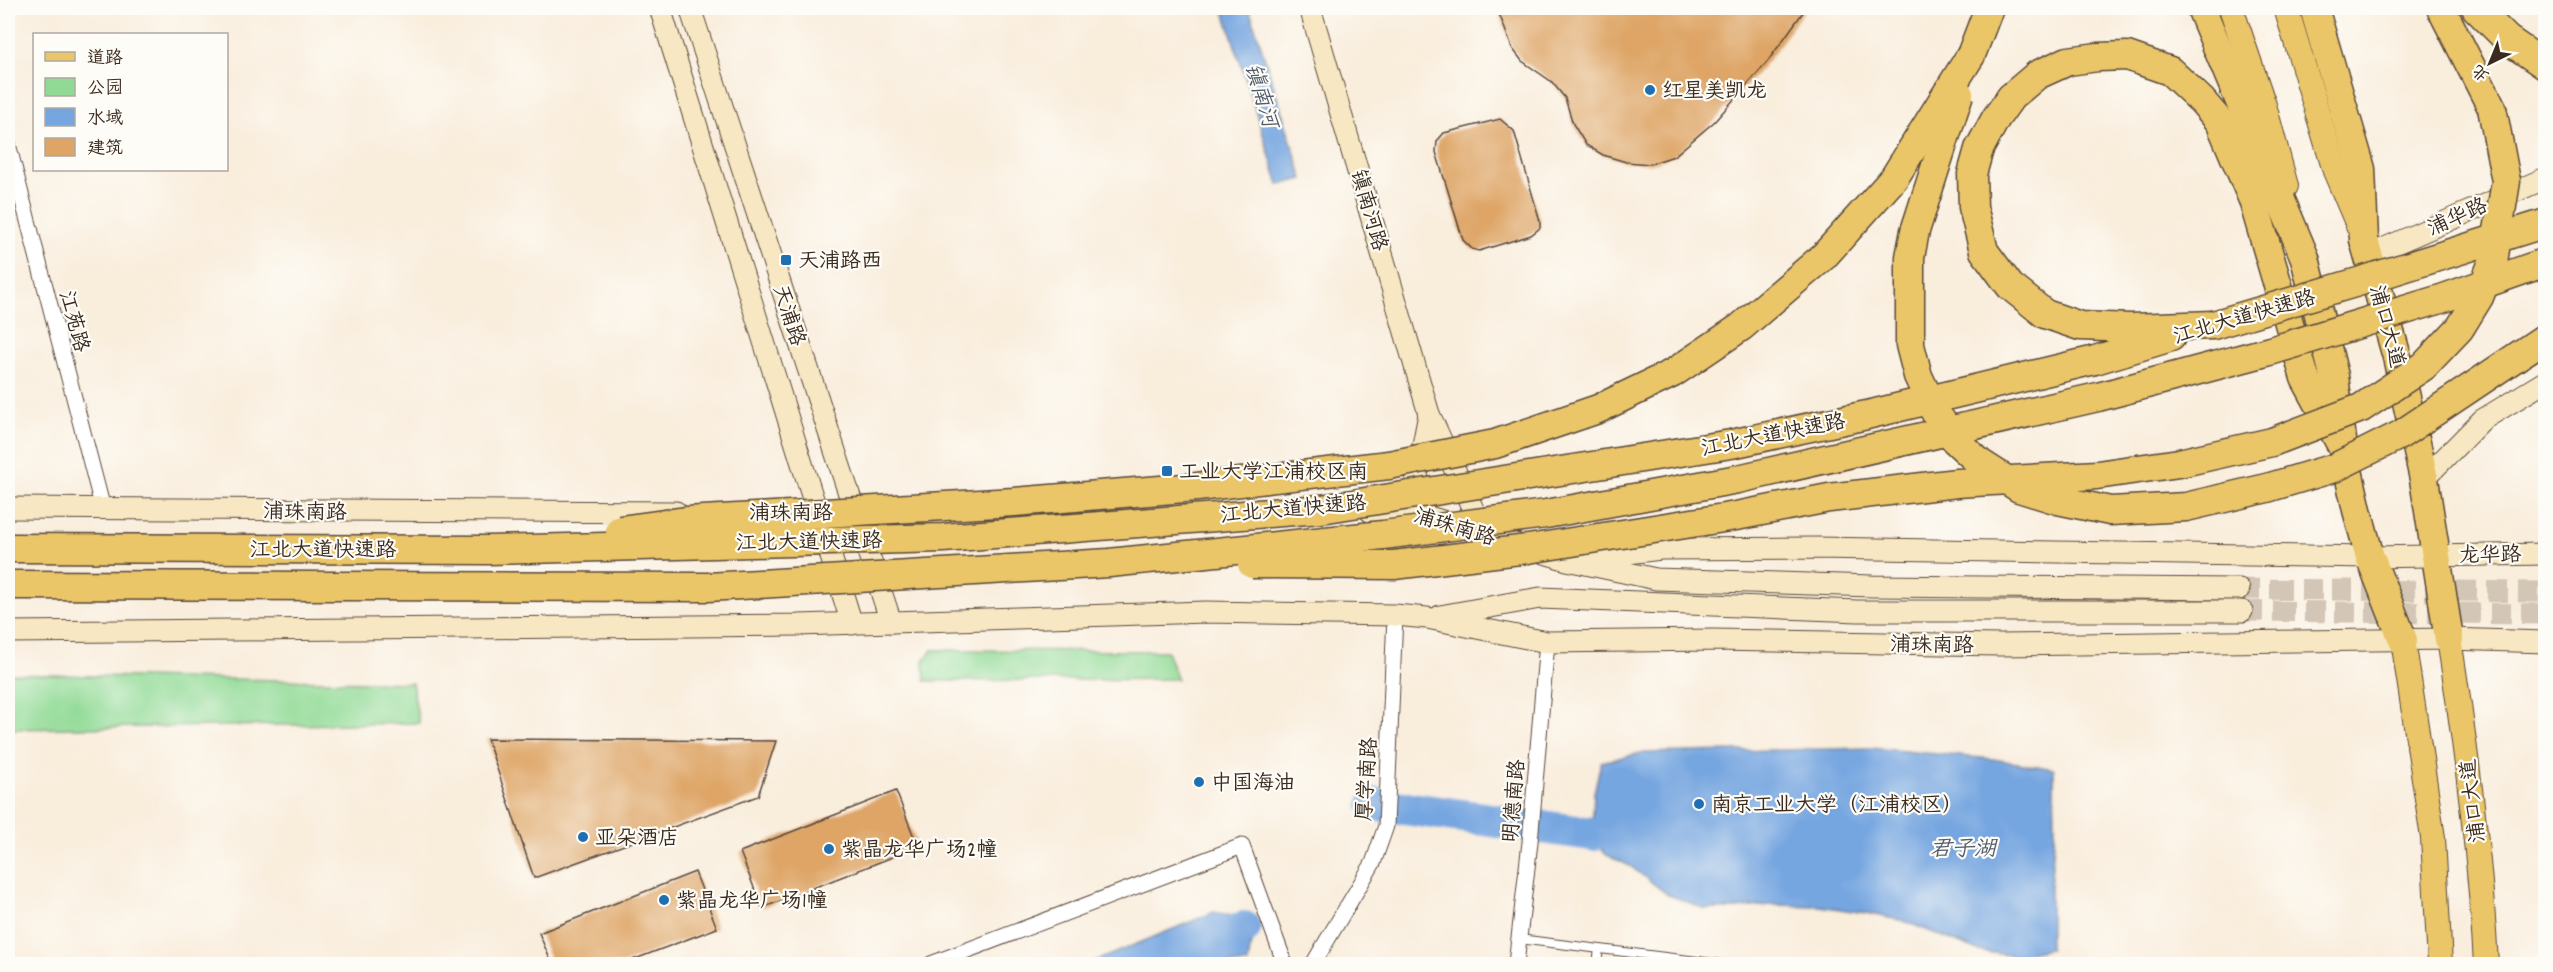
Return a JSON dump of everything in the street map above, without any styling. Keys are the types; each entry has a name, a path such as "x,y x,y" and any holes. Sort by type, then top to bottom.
{"highway":[{"path":"1989,8 1971,55 1915,231 1910,256 1910,345 1918,376 1935,412 1955,440 1980,463 2019,488 2058,500 2110,511 2186,507 2267,488 2334,468 2400,435 2546,337"},
{"path":"2201,8 2306,258 2334,376 2343,448 2370,557 2403,640"},
{"name":"浦口大道","path":"2314,8 2361,169 2367,247 2397,357 2424,479 2449,639"},
{"path":"1109,563 1395,566 1586,540 1736,516 1829,498 1958,483 2097,475 2179,464 2272,442 2361,408 2424,366 2460,328 2479,297 2493,262 2506,181 2492,108 2441,8"},
{"path":"2476,8 2507,39 2546,66"},
{"path":"488,550 686,520 1014,502 1197,487 1389,465 1495,444 1598,409 1651,384 1673,373 1741,327 1824,256 1894,178 1971,55"},
{"path":"2213,325 2131,328 2080,326 2045,314 2036,307 2010,286 1984,250 1973,207 1972,174 1979,148 2011,97 2037,75 2068,61 2127,56 2170,71 2220,122 2253,200 2305,378 2343,448"},
{"name":"江北大道快速路","path":"8,548 488,550 943,538 1321,508 1731,444 1868,415 2095,360 2358,282 2546,223"},
{"name":"江北大道快速路","path":"8,585 708,587 1109,563 1383,535 1523,517 1738,479 2098,397 2270,351 2441,298 2546,262"}],"main road":[{"path":"2231,8 2264,105 2306,258"},
{"name":"浦口大道","path":"2286,8 2335,171 2367,247"},
{"name":"浦口大道","path":"2449,639 2481,876 2486,964"},
{"name":"浦口大道","path":"2403,640 2433,838 2440,964"}],"street":[{"path":"660,8 852,624"},
{"name":"天浦路","path":"690,8 891,622"},
{"name":"镇南河路","path":"1310,8 1429,414 1485,535"},
{"name":"江苑路","path":"8,144 103,509"},
{"name":"浦华路","path":"2367,247 2546,178"},
{"path":"2424,479 2482,420 2546,381"},
{"path":"1410,511 1429,414"},
{"name":"浦珠南路","path":"8,508 410,512 1410,511 1567,560 1656,579 1872,586 2239,589"},
{"name":"浦珠南路","path":"1567,560 1661,549 1817,548 2370,557"},
{"name":"龙华路","path":"2370,557 2546,554"},
{"name":"浦珠南路","path":"1427,618 1540,598 1858,611 2241,611"},
{"name":"浦珠南路","path":"8,632 411,630 852,624 1206,612 1395,615 1427,618 1547,642 1713,640 1999,645 2449,639"},
{"name":"厚学南路","path":"1313,964 1373,863 1386,826 1395,615"},
{"path":"2449,639 2546,642"},
{"name":"明德南路","path":"1516,964 1530,842 1547,642"},
{"path":"930,964 1242,846 1285,964"}],"lane":[{"path":"1519,939 1722,964"},
{"path":"1597,964 1599,949"}],"green space":[{"path":"932,650 1167,651 1177,679 925,681 924,660"},
{"path":"8,674 412,683 419,723 8,729"}],"water":[{"name":"镇南河","path":"1223,8 1249,8 1303,179 1279,185"},
{"name":"君子湖","path":"1871,748 1993,759 2054,769 2055,831 2050,888 2050,949 2014,956 1979,951 1904,921 1820,906 1770,905 1736,909 1705,909 1667,894 1630,866 1605,854 1592,834 1594,793 1601,762 1641,753"},
{"path":"1214,912 1235,917 1251,942 1248,964 1088,964"}],"building":[{"name":"红星美凯龙","path":"1497,8 1806,8 1768,61 1714,122 1674,156 1650,164 1626,162 1603,155 1586,145 1573,124 1565,98 1552,82 1522,61 1512,48"},
{"path":"1500,119 1514,131 1540,221 1540,228 1531,235 1479,251 1472,249 1463,240 1436,152 1437,141 1444,133"},
{"name":"亚朵酒店","path":"487,739 776,741 758,796 534,878"},
{"name":"紫晶龙华广场2幢","path":"896,791 918,847 762,908 740,852"},
{"name":"紫晶龙华广场1幢","path":"695,872 717,928 622,964 552,964 539,933"}],"waterway":[{"path":"1375,804 1592,834"},
{"path":"1157,964 1244,928"}],"tunnel":[{"path":"2239,589 2546,592"},
{"path":"2242,611 2546,614"}],"place":[{"name":"红星美凯龙","path":"1650,90"},
{"name":"天浦路西","path":"786,260"},
{"name":"工业大学江浦校区南","path":"1167,471"},
{"name":"中国海油","path":"1199,782"},
{"name":"南京工业大学（江浦校区）","path":"1699,804"},
{"name":"亚朵酒店","path":"583,837"},
{"name":"紫晶龙华广场2幢","path":"829,849"},
{"name":"紫晶龙华广场1幢","path":"664,900"}]}
